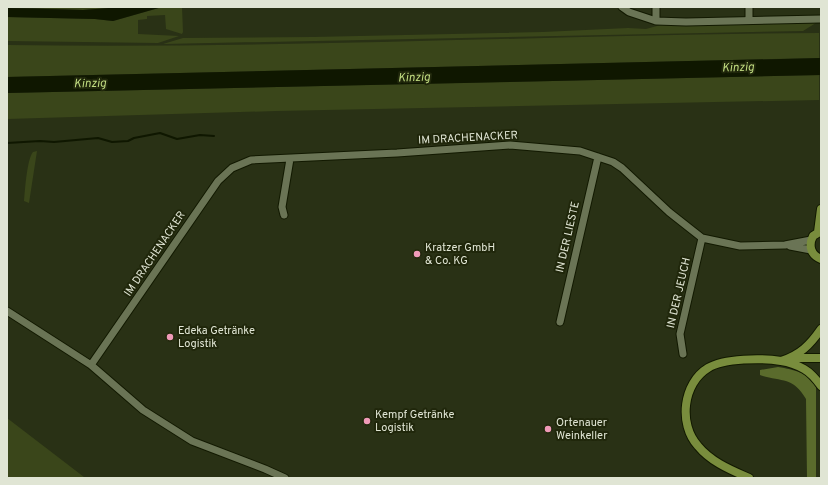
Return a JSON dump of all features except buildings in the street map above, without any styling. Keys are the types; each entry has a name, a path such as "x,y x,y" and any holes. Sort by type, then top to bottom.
{"main road":[{"path":"820,261 811,250 811,240 813,236 820,232 821,209"},
{"path":"780,361 790,358 806,348 821,329"},
{"path":"790,358 821,358"},
{"path":"750,478 711,459 697,446 686,420 688,396 695,380 709,368 719,363 753,360 780,361 805,370 813,376 821,386"}],"street":[{"path":"622,7 629,12 656,21 686,22 821,19"},
{"path":"656,7 656,21"},
{"path":"749,7 749,20"},
{"name":"IM DRACHENACKER","path":"91,365 208,195 225,174 232,168 251,160 290,159 510,145 580,151 613,162 622,168 670,212 702,238 740,246 786,245 811,240"},
{"name":"IN DER LIESTE","path":"560,322 598,157"},
{"path":"284,215 282,207 290,159"},
{"name":"IN DER JEUCH","path":"683,354 680,334 702,238"},
{"name":"IM DRACHENACKER","path":"786,245 811,250"},
{"path":"7,311 91,365 143,410 192,441 285,478"}],"green space":[{"path":"7,7 122,7 83,10"},
{"path":"162,7 182,7 183,32 182,34 166,29 165,15 147,16 147,19 138,20 138,34 179,36 158,43 7,41 7,17 95,19 113,21"},
{"path":"819,21 803,31 163,44 183,38 543,32 628,28 646,29 664,24"},
{"path":"819,33 819,58 7,77 7,45 210,45"},
{"path":"819,75 819,100 276,111 7,119 7,93"},
{"path":"37,151 29,203 24,201 29,161 33,152"},
{"path":"778,367 800,372 809,378 816,387 816,478 807,478 806,399 791,383 760,375 760,370"},
{"path":"7,418 84,477 7,478"}],"water":[{"path":"122,7 162,7 113,21 95,19 7,17 7,8 83,10"},
{"name":"Kinzig","path":"821,58 821,75 7,93 7,77"}],"waterway":[{"path":"7,143 40,141 54,142 98,138 112,142 128,141 134,138 160,133 177,139 200,135 214,136"}],"place":[{"name":"Kratzer GmbH & Co. KG","path":"417,254"},
{"name":"Edeka Getränke Logistik","path":"170,337"},
{"name":"Kempf Getränke Logistik","path":"367,421"},
{"name":"Ortenauer Weinkeller","path":"548,429"}]}
